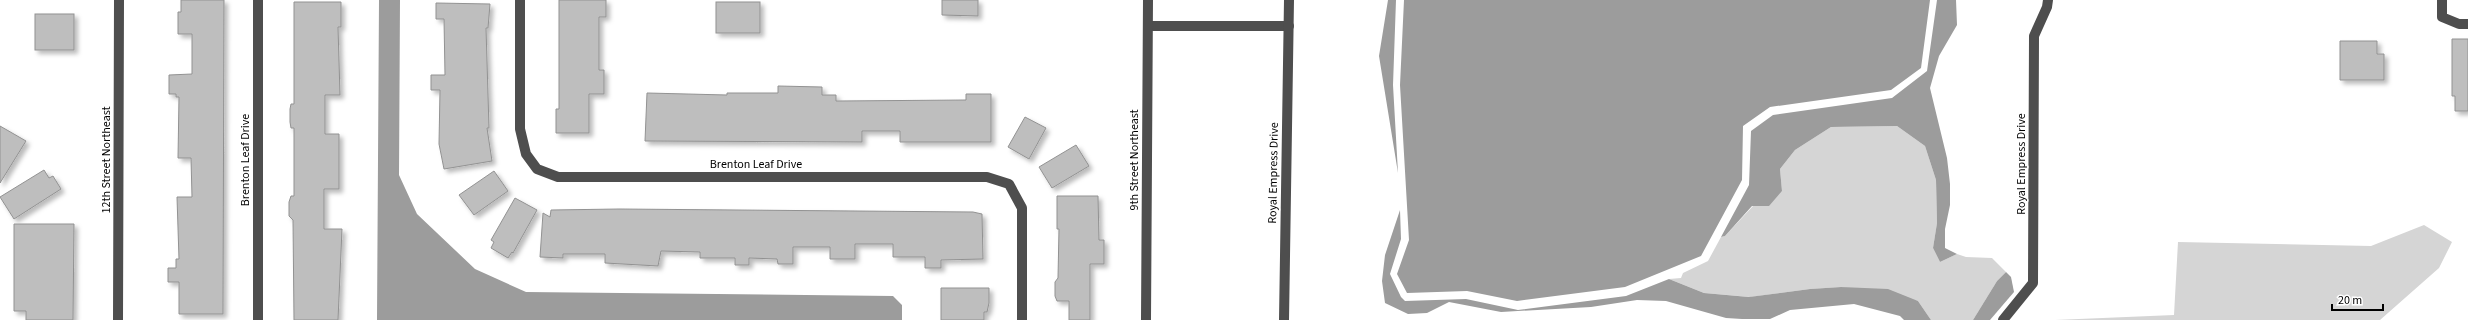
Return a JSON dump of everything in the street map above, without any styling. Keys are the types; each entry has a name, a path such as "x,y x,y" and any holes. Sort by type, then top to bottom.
{"street":[{"name":"12th Street Northeast","path":"118,320 119,0"},
{"name":"Brenton Leaf Drive","path":"258,0 258,320"},
{"name":"Brenton Leaf Drive","path":"520,0 520,130 526,154 537,169 558,177 987,177 1009,184 1022,208 1022,320"},
{"name":"9th Street Northeast","path":"1146,320 1148,0"},
{"name":"Royal Empress Drive","path":"1284,320 1289,0"},
{"name":"Royal Empress Drive","path":"2003,320 2033,283 2034,36 2047,7 2048,0"},
{"path":"2442,0 2442,17 2459,24 2468,24"},
{"path":"1148,26 1289,26"}],"shaded area":[{"path":"379,0 400,0 399,175 417,214 475,269 526,292 893,296 902,305 902,320 377,320"},
{"path":"1388,0 1396,0 1393,85 1398,173 1379,56"},
{"path":"1404,0 1930,0 1921,68 1891,90 1770,107 1743,126 1742,180 1701,256 1625,287 1517,301 1467,291 1407,293 1397,274 1409,240 1400,85"},
{"path":"1937,0 1956,0 1957,25 1939,56 1930,88 1947,158 1950,184 1950,205 1945,229 1945,248 1957,254 1940,262 1933,248 1937,223 1936,180 1925,146 1897,126 1831,127 1795,150 1780,169 1782,191 1769,206 1752,206 1725,236 1721,237 1749,185 1751,131 1773,115 1892,98 1927,71"},
{"path":"1897,126 1925,146 1936,180 1937,223 1933,248 1940,262 1957,254 1966,257 1992,258 2006,272 1997,281 1973,320 1931,320 1918,301 1841,287 1810,289 1750,297 1704,293 1669,279 1681,278 1683,273 1708,261 1721,237 1725,236 1753,206 1782,191 1780,169 1795,150 1831,127"},
{"path":"1400,210 1401,239 1390,274 1401,297 1405,301 1466,299 1518,310 1626,296 1669,279 1704,293 1749,297 1810,289 1841,287 1888,289 1918,301 1931,320 1904,320 1900,316 1854,304 1790,310 1770,319 1726,318 1666,301 1637,300 1591,307 1501,312 1449,302 1427,313 1408,314 1385,303 1382,281 1385,255"},
{"path":"2424,225 2452,242 2439,268 2380,320 2055,320 2174,315 2178,242 2371,246"},
{"path":"2006,272 2011,277 2014,292 1990,320 1973,320 1997,281"}],"building":[{"path":"181,0 224,0 223,314 179,314 179,282 168,282 168,268 176,268 176,259 179,259 177,197 192,197 191,158 178,158 179,97 176,97 176,94 169,94 169,75 192,74 192,34 178,34 178,12 181,12"},
{"path":"559,0 606,0 606,17 599,17 599,70 604,70 604,94 589,94 589,133 556,133 556,109 559,109"},
{"path":"942,0 978,0 978,16 942,15"},
{"path":"294,2 341,2 341,27 338,27 340,95 325,95 325,134 339,134 339,189 324,189 324,229 342,229 338,320 294,320 293,220 289,216 289,202 291,196 294,196 294,128 291,128 290,109 291,104 294,104"},
{"path":"716,2 760,2 760,33 716,33"},
{"path":"436,3 490,4 488,28 486,28 489,128 487,128 492,161 444,169 439,144 440,90 431,90 431,75 445,75 444,19 436,19"},
{"path":"35,14 74,14 74,50 35,50"},
{"path":"2452,39 2468,39 2468,111 2455,111 2455,96 2452,96"},
{"path":"2340,41 2377,41 2377,54 2384,54 2384,80 2340,80"},
{"path":"778,86 822,87 822,95 836,95 836,101 966,100 966,94 991,94 991,142 900,142 900,131 862,131 862,142 645,141 647,93 727,95 727,93 778,93"},
{"path":"1025,117 1046,128 1029,159 1008,147"},
{"path":"0,126 26,141 0,183"},
{"path":"1076,145 1089,166 1052,188 1039,167"},
{"path":"44,170 49,178 53,176 61,189 14,219 0,197"},
{"path":"494,171 508,191 474,215 459,195"},
{"path":"1057,196 1098,196 1099,240 1104,240 1104,264 1090,264 1090,320 1069,320 1069,301 1057,301 1055,296 1055,282 1058,278 1059,229 1057,229"},
{"path":"515,198 537,210 513,253 512,252 508,258 491,248 494,242 491,240"},
{"path":"619,209 973,212 982,214 983,259 941,260 941,268 925,268 925,257 893,257 893,244 855,244 855,259 830,259 830,247 793,247 793,264 778,264 777,259 749,258 749,265 735,265 735,258 700,258 700,252 661,251 658,266 605,263 605,254 563,254 563,258 540,257 543,213 550,217 551,210"},
{"path":"14,224 74,224 73,320 26,320 26,311 14,311"},
{"path":"941,288 989,288 989,303 987,312 984,312 984,320 941,320"}]}
